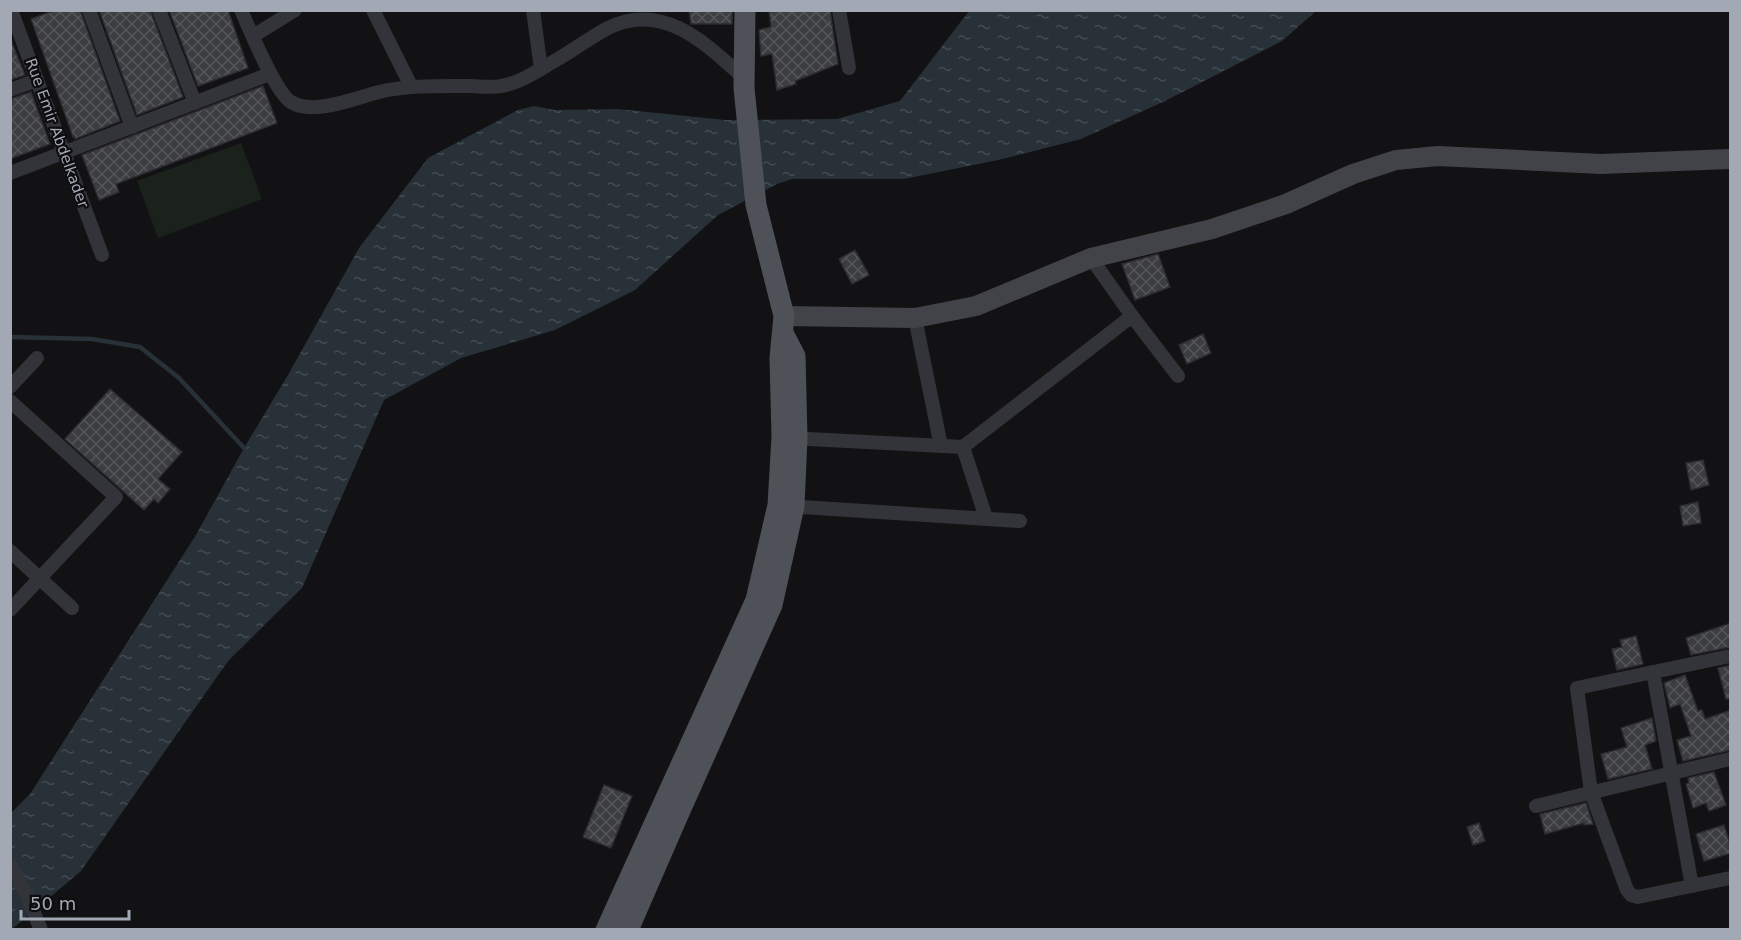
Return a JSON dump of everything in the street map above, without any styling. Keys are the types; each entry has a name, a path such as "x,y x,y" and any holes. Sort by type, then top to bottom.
{"main road":[{"path":"628,930 670,812 764,602 786,506 789,438 780,358 783,324 756,205 743,82 745,10"},
{"path":"783,324 915,318 976,306 1091,258 1212,229 1286,204 1353,174 1396,160 1438,156 1601,164 1731,159"},
{"path":"606,930 670,812"}],"street":[{"path":"88,10 132,127"},
{"path":"159,10 195,103"},
{"path":"242,10 270,74 289,101 304,107 322,107 411,86 501,86 541,69 610,28 626,22 650,20 675,25 709,46 743,82"},
{"path":"253,36 295,10"},
{"path":"374,10 411,86"},
{"path":"533,10 541,69"},
{"path":"673,10 675,25"},
{"path":"839,10 849,68"},
{"name":"Rue Emir Abdelkader","path":"13,12 102,255"},
{"path":"10,173 270,74"},
{"path":"10,90 37,80"},
{"path":"1091,258 1178,376"},
{"path":"789,438 963,447 1132,316"},
{"path":"915,318 941,446"},
{"path":"10,387 37,358"},
{"path":"10,401 116,497 10,610"},
{"path":"963,447 986,518"},
{"path":"786,506 1020,521"},
{"path":"10,551 72,608"},
{"path":"1731,656 1577,688 1591,792 1624,884 1631,895 1638,897 1731,878"},
{"path":"1653,672 1692,886"},
{"path":"1536,806 1731,759"},
{"path":"10,865 26,893 40,930"}],"shaded area":[{"path":"241,143 262,199 158,238 137,181"}],"water":[{"path":"969,11 1316,11 1282,41 1165,101 1081,139 998,160 904,179 792,179 777,184 718,215 635,290 555,330 461,358 384,400 302,588 228,661 81,871 11,930 11,813 30,794 196,535 359,248 428,158 518,110 534,106 555,110 618,109 725,120 837,119 900,101"}],"building":[{"path":"55,10 80,10 120,121 75,139 31,19"},
{"path":"99,10 150,10 183,97 137,115"},
{"path":"169,10 228,10 248,68 198,86"},
{"path":"689,10 732,10 732,24 691,24"},
{"path":"769,10 830,10 838,64 795,81 796,84 777,90 772,54 761,56 759,30 771,27"},
{"path":"10,38 25,75 10,80"},
{"path":"263,86 277,123 116,184 119,192 99,200 82,155"},
{"path":"31,92 50,144 10,159 10,99"},
{"path":"855,250 869,275 852,284 839,259"},
{"path":"1158,254 1170,287 1135,300 1122,264"},
{"path":"1203,334 1211,353 1187,364 1179,345"},
{"path":"110,389 182,452 158,479 170,489 158,503 154,499 144,510 65,439"},
{"path":"1703,460 1709,485 1691,490 1686,463"},
{"path":"1698,502 1701,523 1683,526 1680,506"},
{"path":"1731,623 1731,647 1691,655 1686,638"},
{"path":"1636,636 1643,664 1617,670 1612,649 1622,647 1620,640"},
{"path":"1731,665 1731,699 1726,699 1718,668"},
{"path":"1685,675 1698,711 1702,710 1705,719 1731,710 1731,750 1683,761 1677,740 1691,736 1680,704 1670,708 1664,683"},
{"path":"1652,718 1656,741 1645,745 1652,769 1608,779 1601,754 1627,747 1621,728"},
{"path":"1714,772 1726,805 1709,811 1706,803 1693,808 1686,784 1689,783 1688,778"},
{"path":"604,785 632,796 611,848 583,837"},
{"path":"1586,803 1593,824 1584,825 1584,823 1545,834 1540,814"},
{"path":"1479,823 1485,841 1473,845 1467,827"},
{"path":"1724,825 1731,853 1704,861 1696,834"}],"waterway":[{"path":"10,337 92,339 140,347 179,378 244,448"}]}
